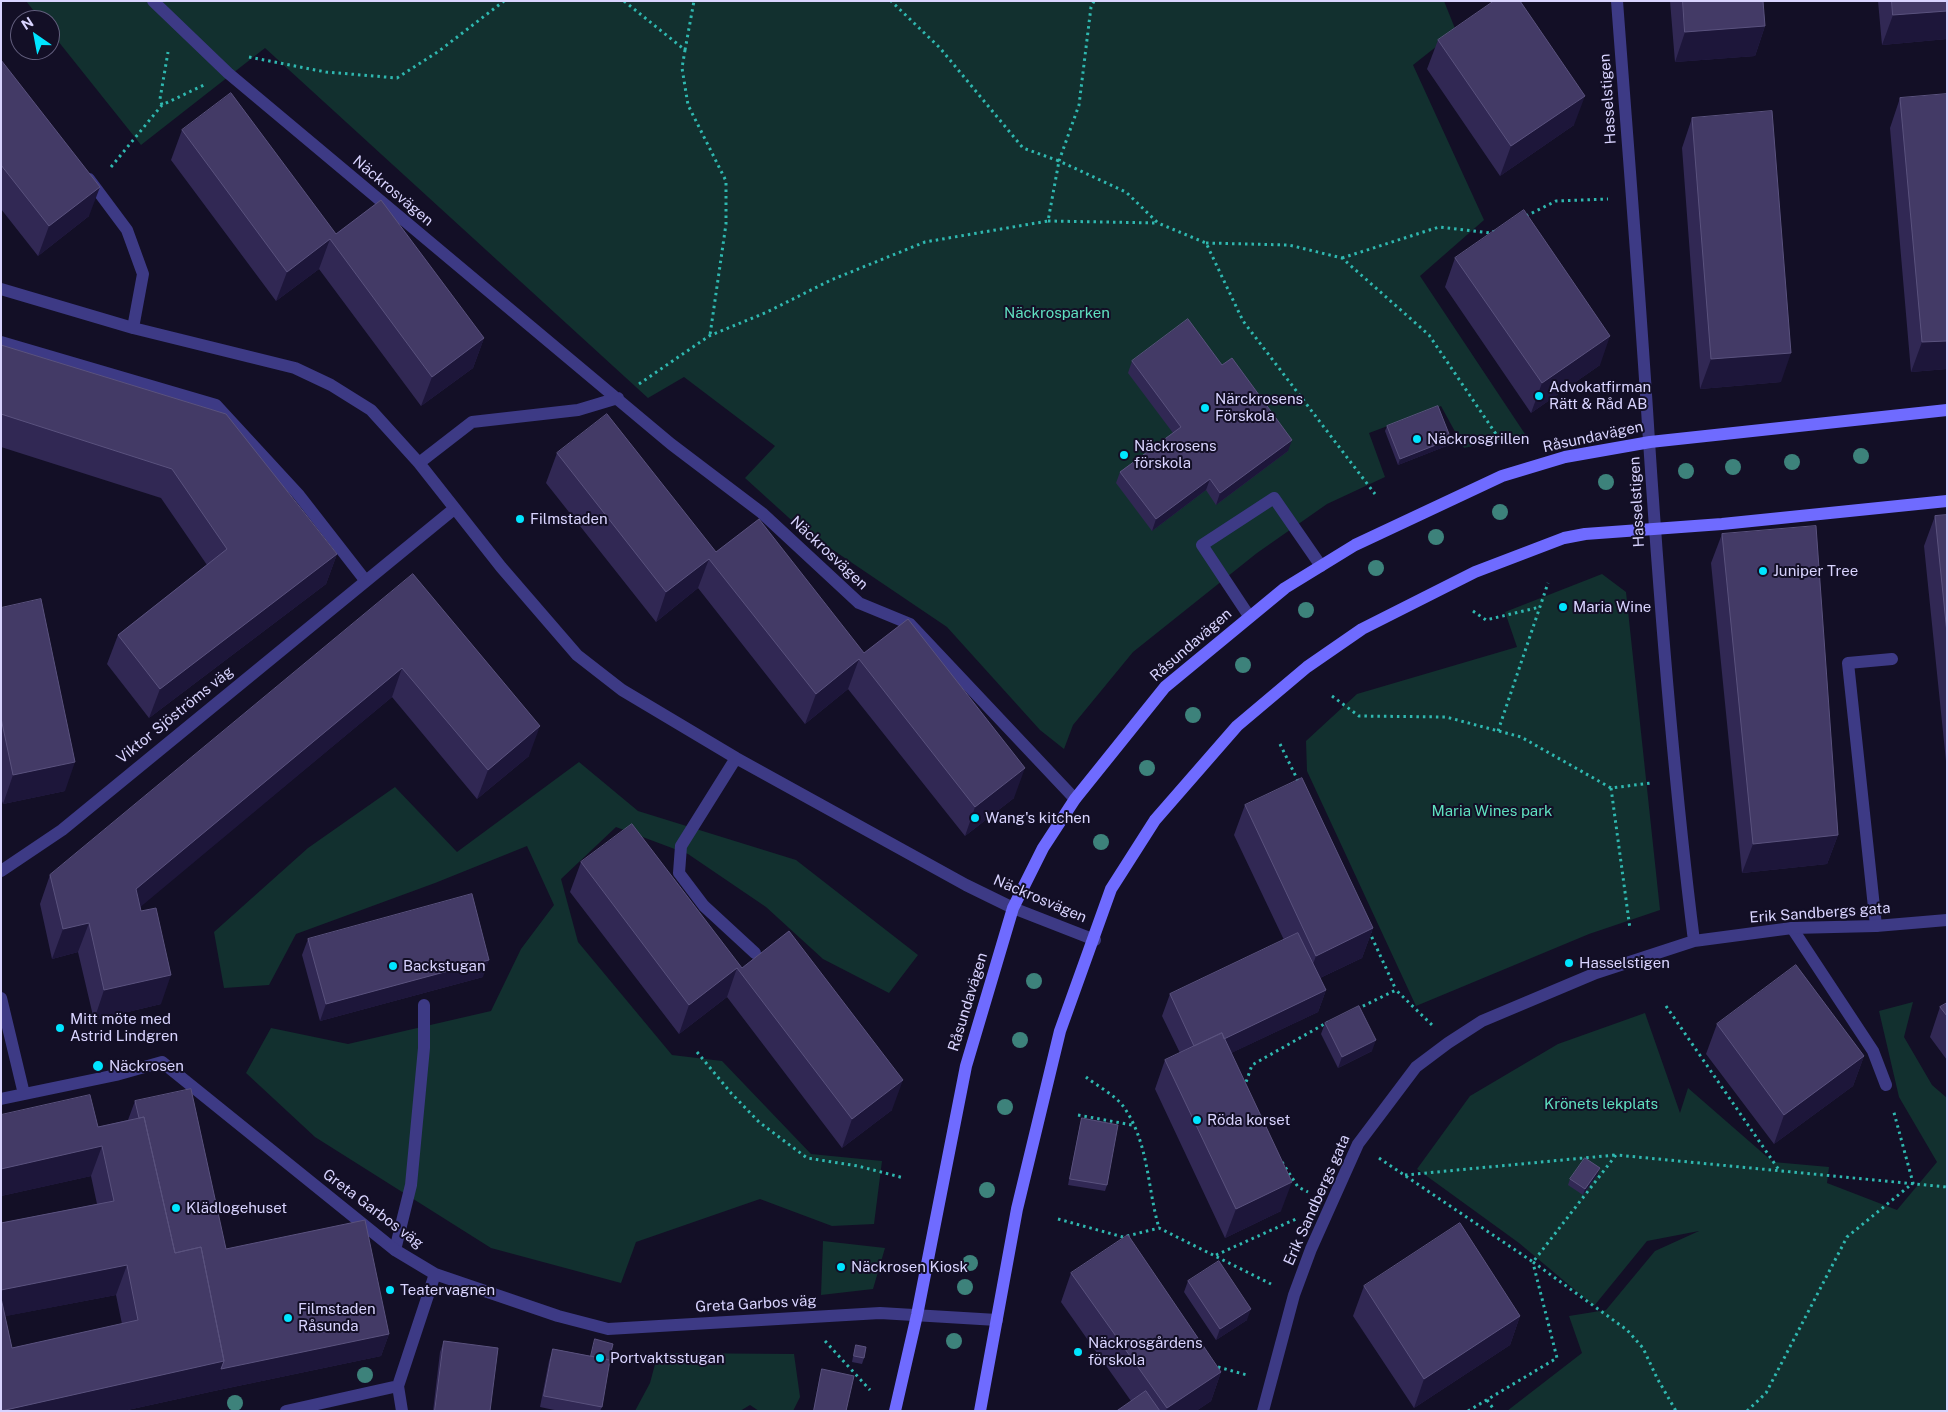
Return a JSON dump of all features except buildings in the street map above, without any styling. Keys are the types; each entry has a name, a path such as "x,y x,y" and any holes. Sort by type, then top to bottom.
{"street":[{"name":"Näckrosvägen","path":"153,1 228,73 671,444 762,513 859,603 910,624 1074,798"},
{"name":"Hasselstigen","path":"1617,1 1650,442 1654,528 1676,780 1694,941"},
{"path":"83,172 127,230 143,274 133,328"},
{"name":"Näckrosvägen","path":"1,289 133,328 295,368 331,385 371,410 418,463 577,656 622,690 736,758 939,871 1013,908 1095,940"},
{"path":"1,342 216,405 298,494 365,580"},
{"path":"418,463 472,422 578,410 618,398"},
{"name":"Råsundavägen","path":"896,1411 966,1066 1013,908 1039,855 1074,798 1165,687 1285,588 1355,545 1502,476 1564,457 1650,442 1947,410"},
{"path":"1249,616 1202,545 1274,498 1321,566"},
{"path":"980,1411 1017,1209 1060,1031 1095,940 1111,889 1155,820 1236,726 1307,667 1362,629 1475,572 1564,538 1585,534 1722,524 1947,501"},
{"name":"Viktor Sjöströms väg","path":"1,871 62,830 454,509"},
{"path":"1876,926 1848,663 1892,659"},
{"path":"736,758 680,846 679,873 704,906 755,953"},
{"name":"Erik Sandbergs gata","path":"1263,1411 1294,1295 1311,1249 1358,1144 1416,1067 1448,1044 1482,1021 1596,973 1694,941 1792,928 1876,926 1947,920"},
{"path":"1792,928 1873,1051 1886,1085"},
{"path":"1,998 24,1094"},
{"path":"395,1250 411,1185 424,1048 424,1005"},
{"name":"Greta Garbos väg","path":"1,1099 116,1075 162,1062 395,1250 435,1274 558,1316 608,1329 880,1313 997,1320"},
{"path":"402,1411 398,1386 435,1274"},
{"path":"286,1411 398,1386"}],"path":[{"path":"95,187 162,105 228,73 249,57 326,72 397,78 439,52 504,1"},
{"path":"624,1 685,50"},
{"path":"694,1 682,68 688,106 726,181 726,224 710,336"},
{"path":"891,1 940,48 1023,148 1059,161 1126,192 1158,224"},
{"path":"1048,221 1059,161 1079,105 1091,7 1094,1"},
{"path":"162,105 160,99 173,21"},
{"path":"1523,217 1556,201 1632,198"},
{"path":"618,398 710,336 767,312 830,280 925,242 1048,221 1158,224 1206,243 1289,245 1342,258 1429,334 1500,440"},
{"path":"1342,258 1439,227 1490,233 1499,229"},
{"path":"1206,243 1243,321 1375,494"},
{"path":"1498,731 1548,583"},
{"path":"1473,611 1486,620 1540,607"},
{"path":"1332,696 1359,716 1446,717 1521,737 1611,788 1676,780"},
{"path":"1280,744 1301,788"},
{"path":"1611,788 1630,929"},
{"path":"1367,927 1396,990 1448,1044"},
{"path":"1355,1010 1396,990"},
{"path":"1666,1006 1779,1170"},
{"path":"1248,1097 1244,1088 1252,1065 1304,1034 1337,1018"},
{"path":"697,1052 731,1094 759,1122 806,1158 858,1166 904,1178"},
{"path":"1086,1077 1122,1105 1144,1147 1152,1205 1159,1228"},
{"path":"1886,1085 1914,1183"},
{"path":"1078,1116 1132,1125"},
{"path":"1358,1144 1533,1262 1627,1330 1643,1348 1657,1378 1676,1411"},
{"path":"1278,1155 1298,1187 1331,1204"},
{"path":"1533,1262 1616,1155"},
{"path":"1404,1175 1616,1155 1947,1187"},
{"path":"1746,1411 1766,1393 1847,1237 1914,1183"},
{"path":"1058,1219 1123,1237 1159,1228 1294,1295"},
{"path":"1216,1255 1297,1219"},
{"path":"1123,1237 1128,1245"},
{"path":"1468,1411 1557,1358 1533,1262"},
{"path":"820,1336 870,1390"},
{"path":"1213,1361 1219,1369 1270,1380"},
{"path":"1487,1400 1494,1411"}],"green space":[{"name":"Näckrosparken","path":"26,1 1444,1 1456,31 1413,65 1484,220 1420,276 1525,434 1464,448 1441,406 1369,433 1385,477 1327,504 1257,553 1133,652 1073,725 1064,749 1040,730 947,627 799,527 745,478 775,446 684,377 648,398 265,48 141,145 60,44 60,10 33,10"},
{"name":"Maria Wines park","path":"1602,574 1626,592 1660,910 1589,934 1416,1006 1307,771 1306,741 1357,694 1517,647 1505,612"},
{"path":"579,762 638,811 796,860 918,955 889,993 823,959 766,907 688,854 616,827 561,879 578,942 672,1055 722,1061 811,1154 882,1161 874,1224 832,1226 760,1199 636,1242 621,1283 491,1248 315,1137 246,1073 271,1028 348,1044 491,1011 521,949 554,905 527,846 435,883 296,934 269,985 224,988 214,932 308,848 395,787 457,852"},
{"name":"Krönets lekplats","path":"1913,1002 1904,1037 1932,1085 1947,1098 1947,1411 1507,1411 1582,1353 1569,1316 1606,1310 1655,1251 1699,1231 1647,1241 1594,1306 1519,1243 1417,1169 1470,1096 1558,1044 1645,1013 1680,1113 1688,1088 1773,1162 1829,1167 1827,1183 1897,1210 1937,1162 1899,1097 1879,1011"},
{"path":"823,1241 885,1248 873,1289 821,1295"},
{"path":"658,1353 794,1354 800,1397 793,1411 759,1411 750,1405 740,1411 635,1411 650,1383"}],"place":[{"name":"Advokatfirman Rätt & Råd AB","path":"1539,396"},
{"name":"Närckrosens Förskola","path":"1205,408"},
{"name":"Näckrosgrillen","path":"1417,439"},
{"name":"Näckrosens förskola","path":"1124,455"},
{"name":"Filmstaden","path":"520,519"},
{"name":"Juniper Tree","path":"1763,571"},
{"name":"Maria Wine","path":"1563,607"},
{"name":"Wang's kitchen","path":"975,818"},
{"name":"Hasselstigen","path":"1569,963"},
{"name":"Backstugan","path":"393,966"},
{"name":"Mitt möte med Astrid Lindgren","path":"60,1028"},
{"name":"Näckrosen","path":"98,1066"},
{"name":"Röda korset","path":"1197,1120"},
{"name":"Klädlogehuset","path":"176,1208"},
{"name":"Näckrosen Kiosk","path":"841,1267"},
{"name":"Teatervagnen","path":"390,1290"},
{"name":"Filmstaden Råsunda","path":"288,1318"},
{"name":"Näckrosgårdens förskola","path":"1078,1352"},
{"name":"Portvaktsstugan","path":"600,1358"}]}
